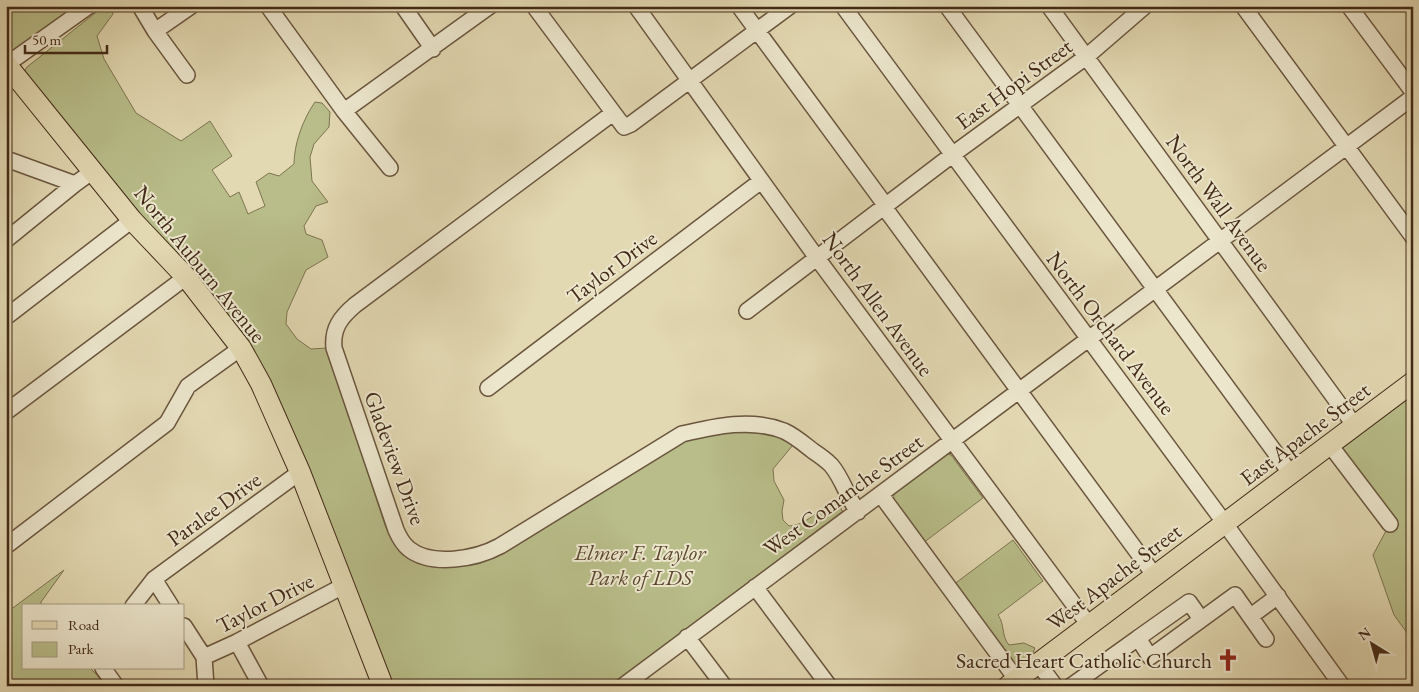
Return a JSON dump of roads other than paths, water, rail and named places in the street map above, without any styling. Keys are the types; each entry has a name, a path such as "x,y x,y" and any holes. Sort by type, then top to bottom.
{"main road":[{"name":"North Auburn Avenue","path":"6,65 132,220 186,278 241,348 261,384 300,472 383,686"},
{"name":"East Apache Street","path":"1225,523 1413,382"},
{"name":"West Apache Street","path":"1013,683 1225,523"}],"street":[{"path":"6,65 89,6"},
{"path":"140,6 155,31 187,75"},
{"path":"155,31 190,6"},
{"path":"268,6 344,110 390,168"},
{"path":"403,6 433,49"},
{"path":"344,110 433,49 490,6"},
{"path":"534,6 624,127 631,124 690,81 790,6"},
{"name":"North Allen Avenue","path":"636,6 761,181 1089,626"},
{"path":"739,6 1155,576"},
{"name":"North Orchard Avenue","path":"843,6 1225,523 1342,686"},
{"path":"947,6 1290,474"},
{"name":"North Wall Avenue","path":"1049,6 1355,426"},
{"name":"East Hopi Street","path":"747,311 952,155 1086,57 1145,6"},
{"path":"1243,6 1413,237"},
{"path":"1350,6 1413,92"},
{"name":"West Comanche Street","path":"622,686 1413,97"},
{"name":"Gladeview Drive","path":"613,113 355,305 339,321 333,338 334,348 401,541 408,549 429,559 464,558 482,555 500,546 682,434 714,427 754,424 785,432 802,442 831,465 858,512"},
{"path":"6,161 9,160 75,184"},
{"path":"6,240 93,171"},
{"name":"Taylor Drive","path":"488,388 761,181"},
{"path":"6,317 132,220"},
{"path":"6,412 186,278"},
{"path":"6,546 167,424 188,386 241,348"},
{"path":"1330,445 1390,524"},
{"name":"Paralee Drive","path":"135,604 154,579 300,472"},
{"path":"881,495 1013,683"},
{"path":"154,579 170,604"},
{"name":"Taylor Drive","path":"204,657 237,642 345,585"},
{"path":"755,587 829,686"},
{"path":"1138,638 1150,657 1235,595 1266,639"},
{"path":"1250,616 1278,596"},
{"path":"1071,686 1189,602 1201,620"},
{"path":"185,628 204,657 206,686"},
{"path":"687,637 724,686"},
{"path":"237,642 261,686"},
{"path":"1038,664 1055,686"},
{"path":"105,670 116,686"}],"place":[{"name":"Sacred Heart Catholic Church","path":"1228,660"}],"park label":[{"name":"Elmer F. Taylor Park of LDS","path":"640,564"}]}
